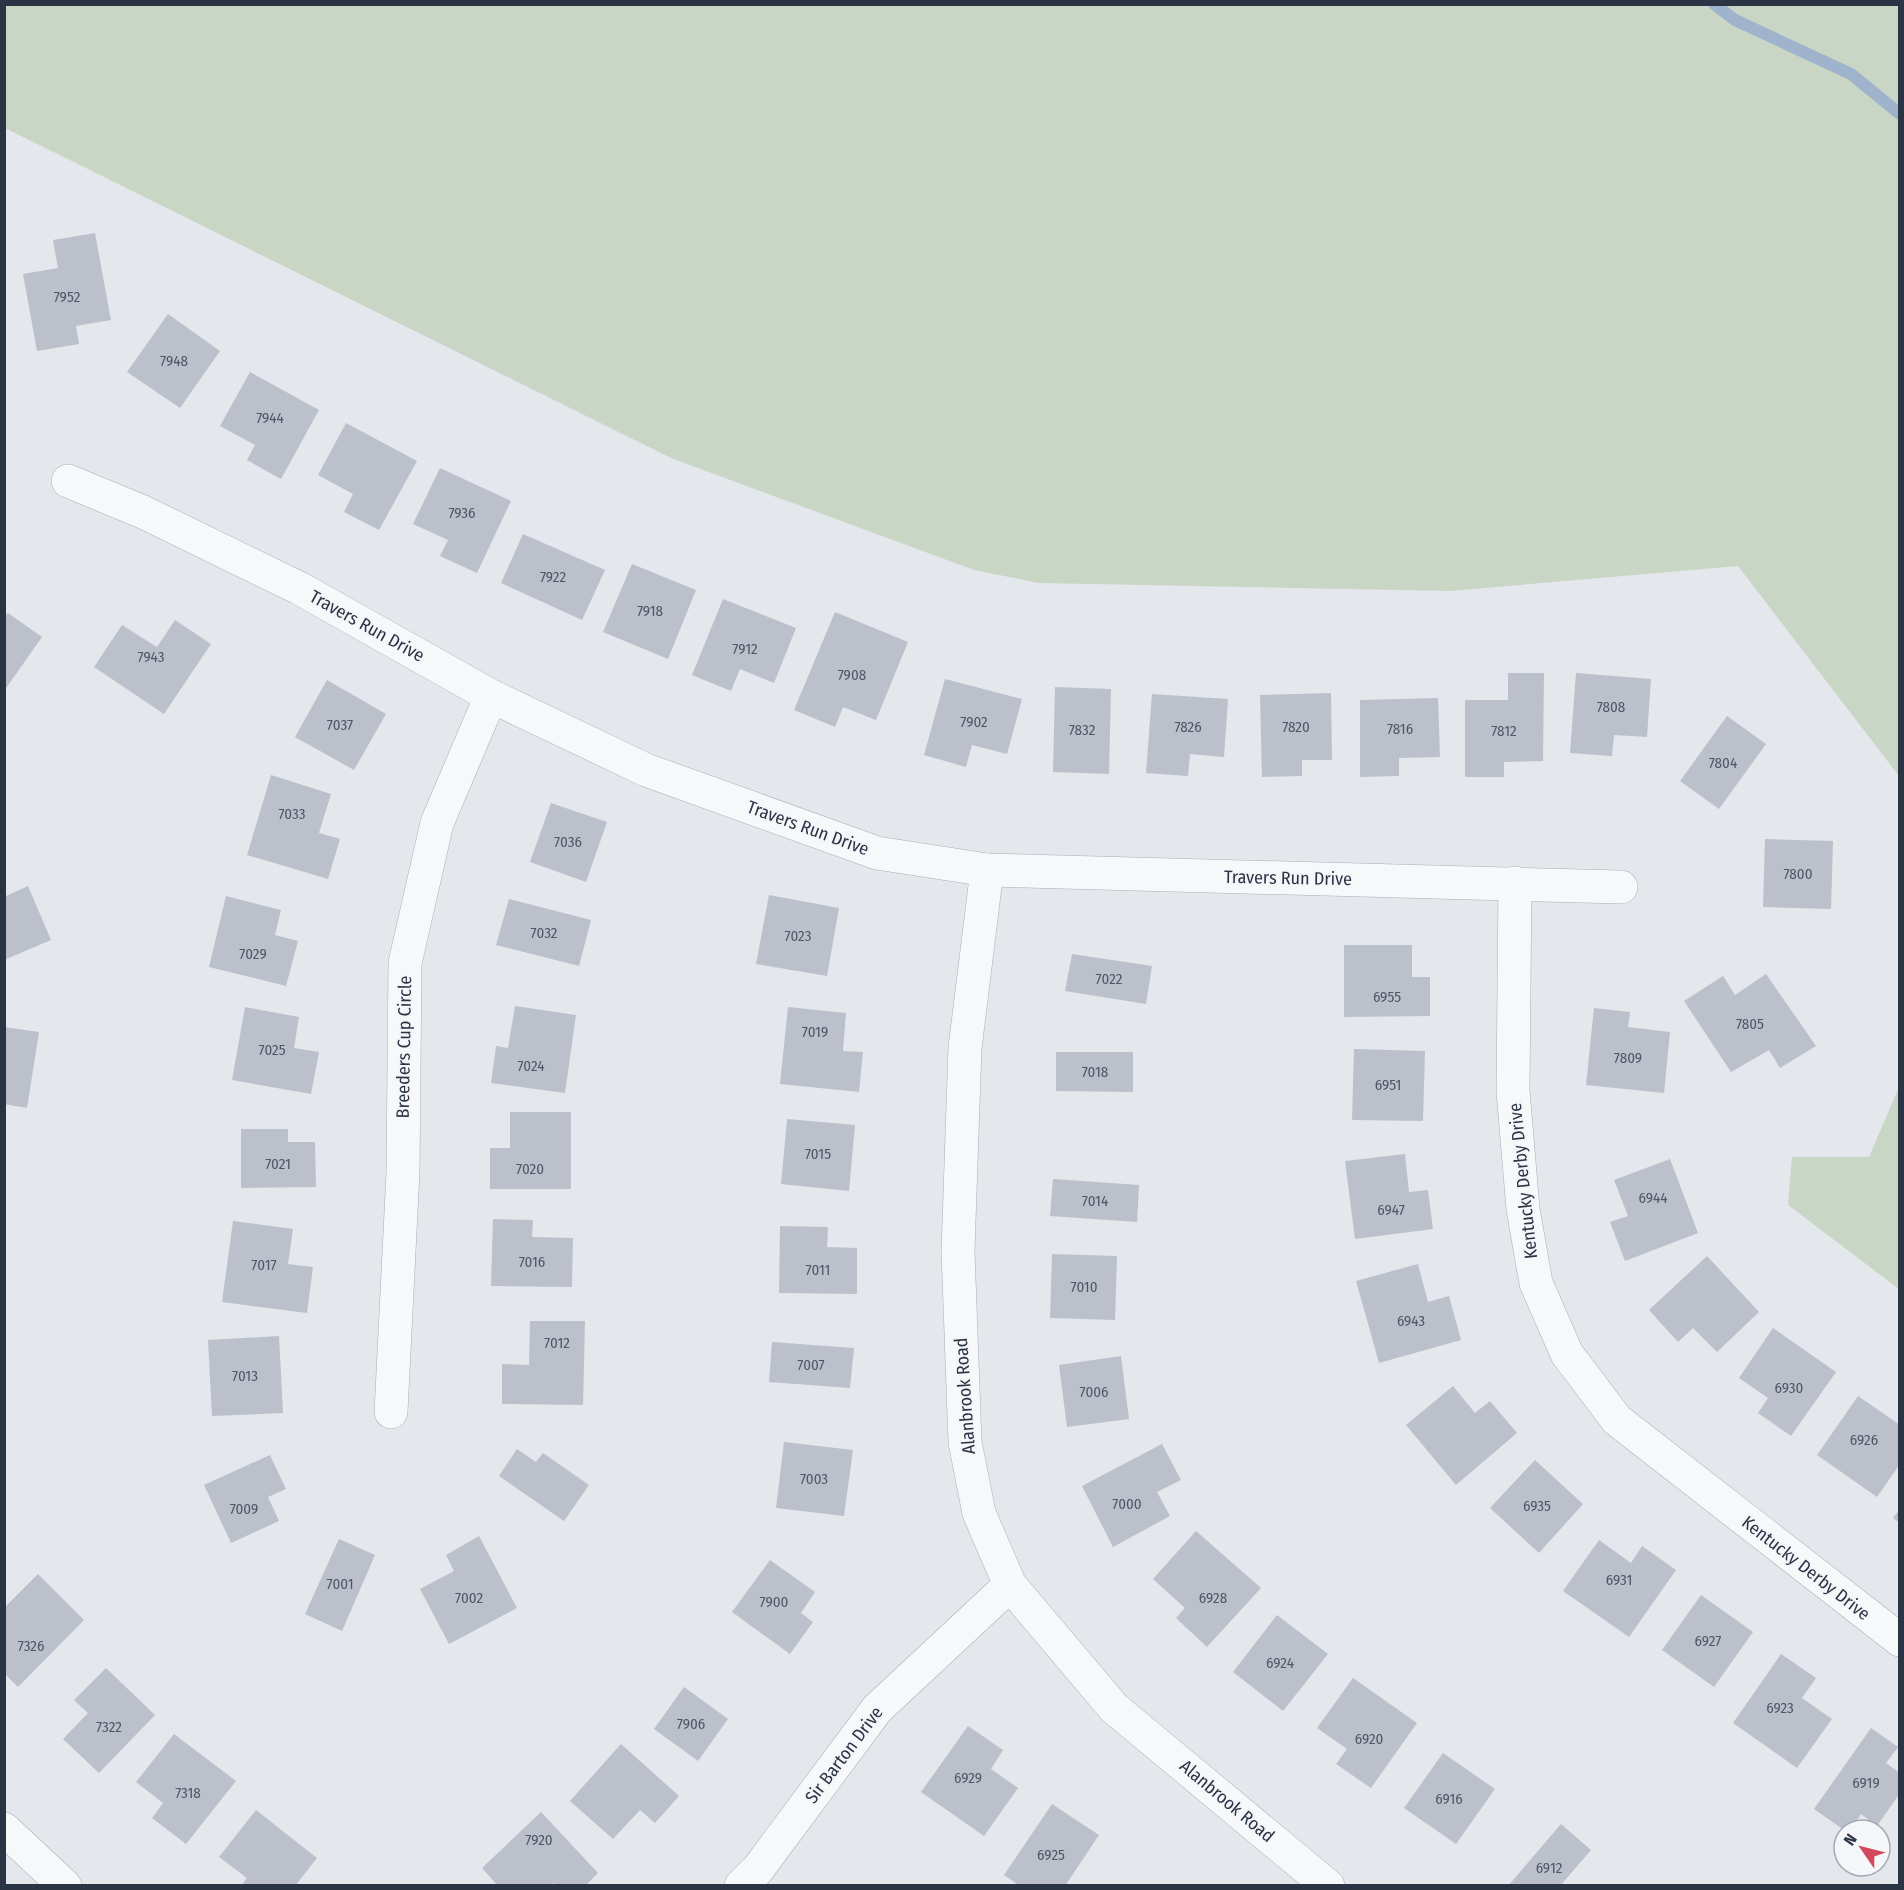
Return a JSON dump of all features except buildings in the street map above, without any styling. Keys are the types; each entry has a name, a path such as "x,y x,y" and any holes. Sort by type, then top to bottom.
{"street":[{"name":"Travers Run Drive","path":"68,481 143,512 299,588 491,696 646,770 877,853 987,870 1620,887"},
{"name":"Breeders Cup Circle","path":"390,1412 403,1172 405,963 437,823 491,696"},
{"name":"Alanbrook Road","path":"987,870 966,1048 958,1251 965,1442 980,1514 1010,1585 1114,1708 1328,1886"},
{"name":"Kentucky Derby Drive","path":"1515,883 1513,1091 1523,1209 1536,1283 1567,1354 1617,1420 1899,1640"},
{"name":"Sir Barton Drive","path":"741,1886 758,1869 877,1709 1010,1585"},
{"path":"4,1829 65,1886"}],"green space":[{"path":"4,5 1899,5 1899,776 1738,566 1450,591 1039,583 974,570 671,458 5,128"},
{"path":"1899,1087 1899,1289 1788,1205 1792,1157 1869,1157"}],"waterway":[{"path":"1714,4 1735,20 1851,74 1900,114"}]}
